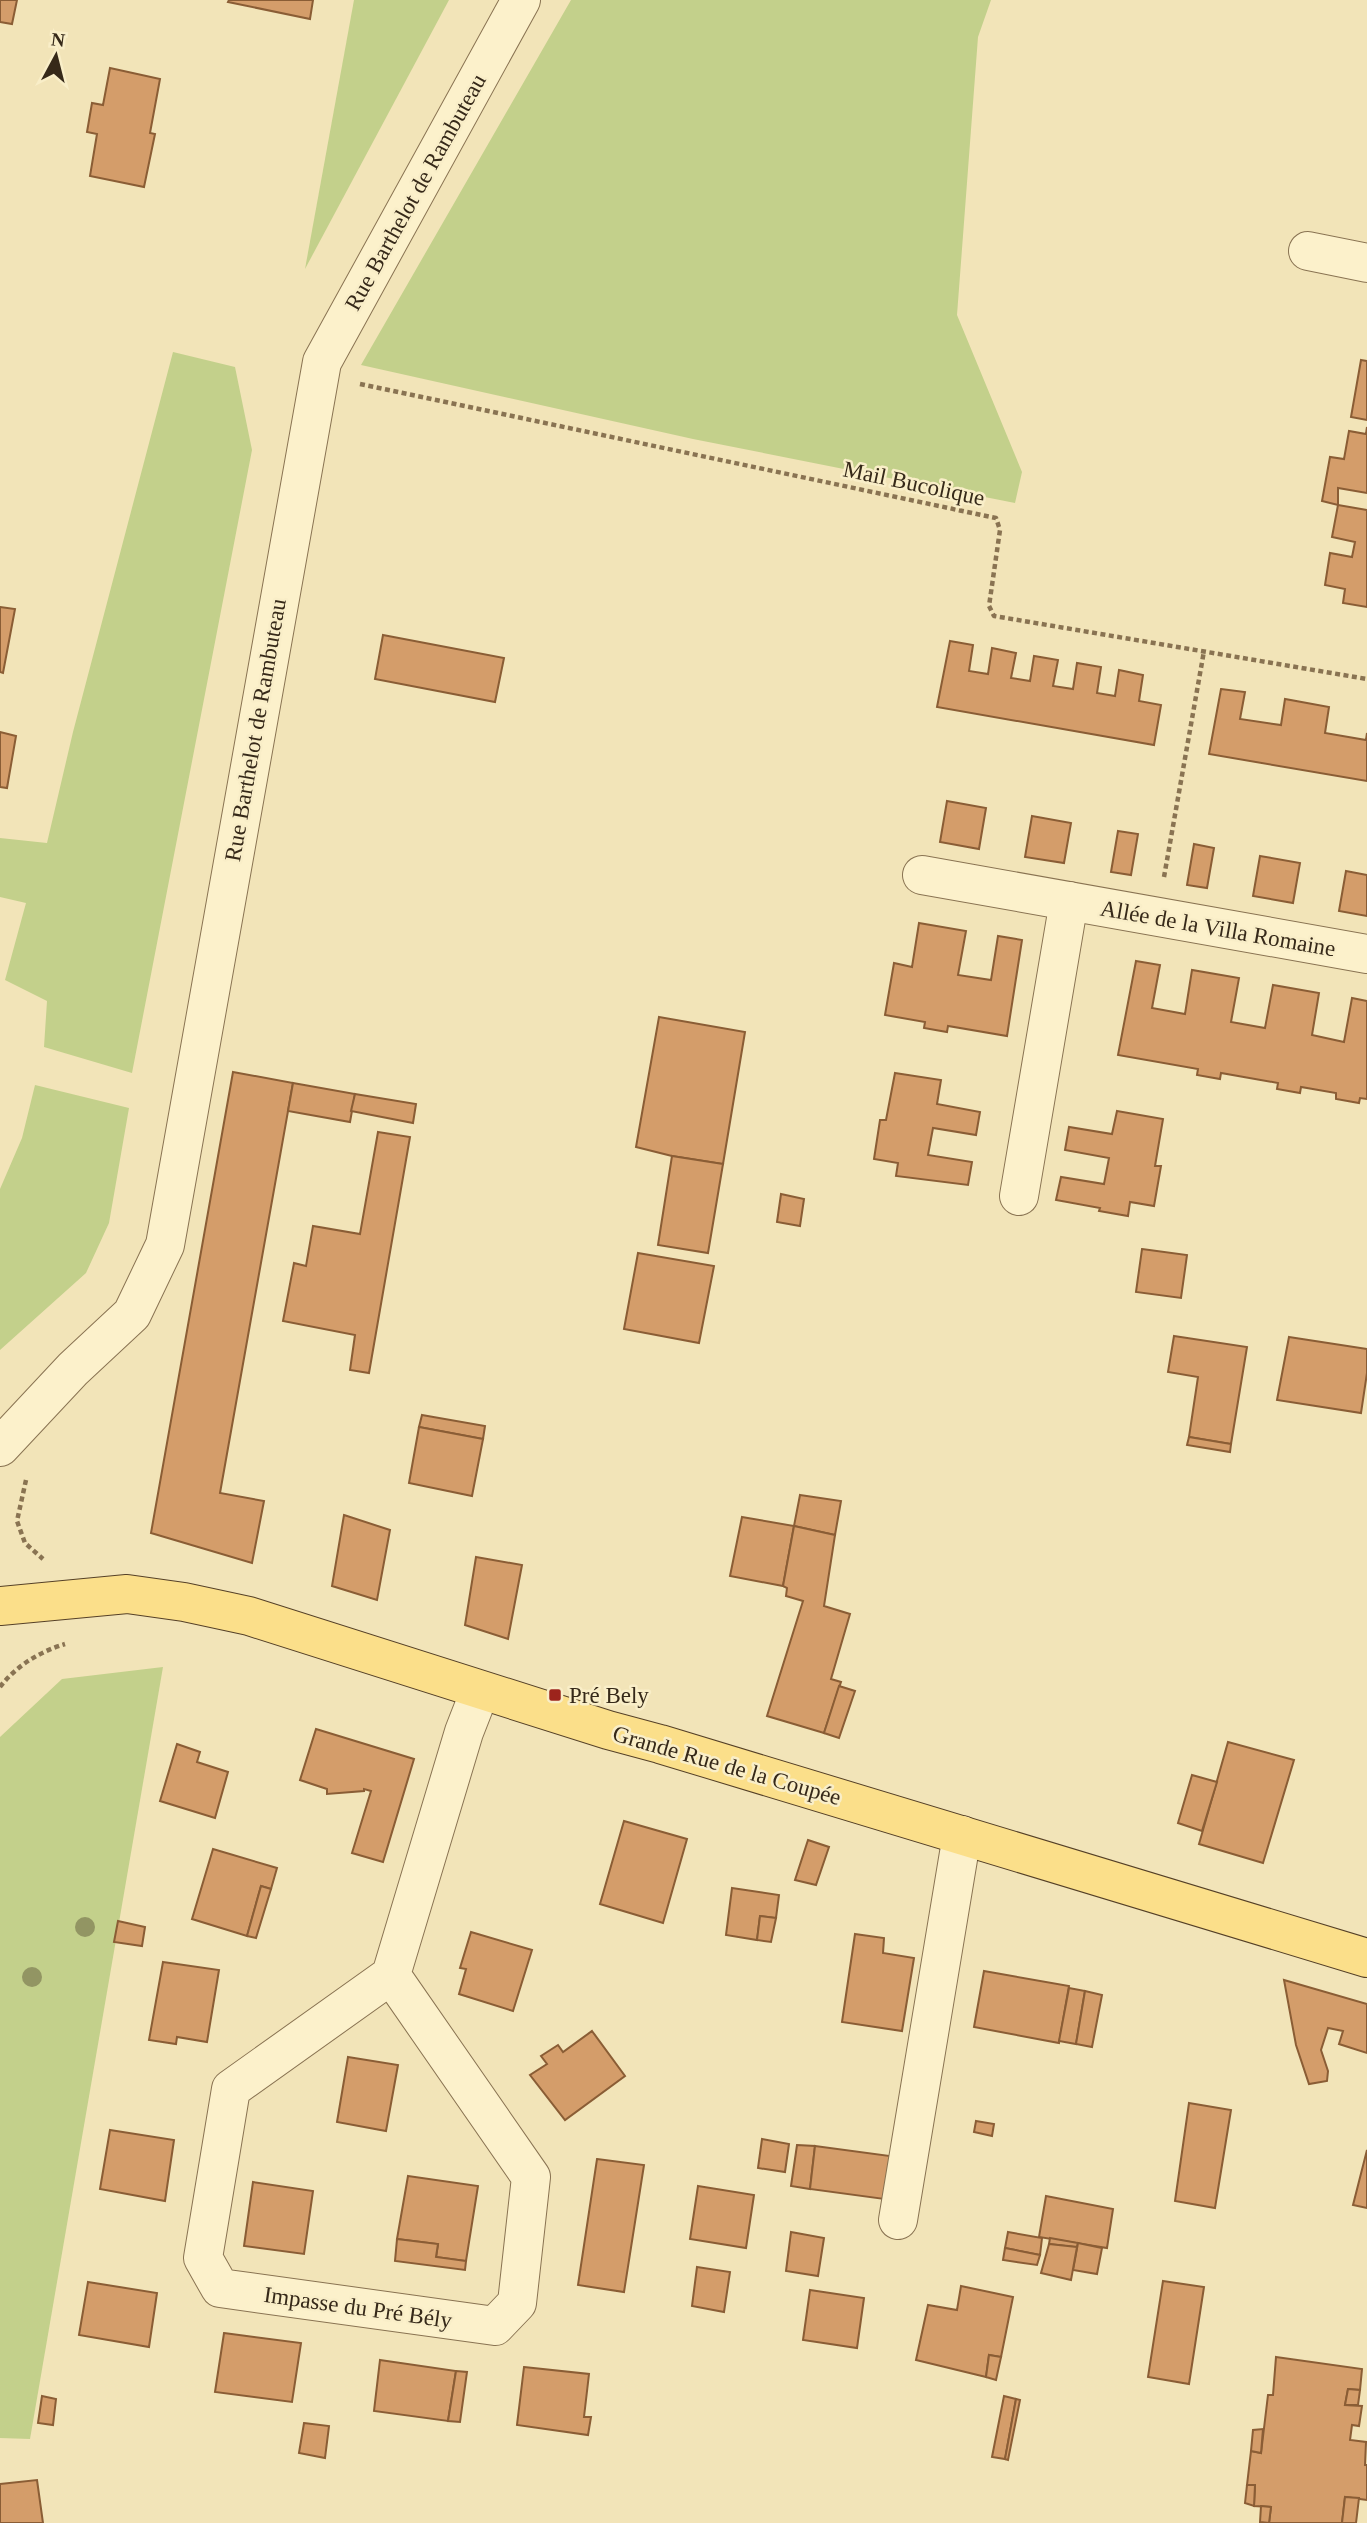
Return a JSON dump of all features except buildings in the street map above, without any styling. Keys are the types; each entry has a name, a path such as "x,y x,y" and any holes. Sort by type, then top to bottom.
{"main road":[{"name":"Grande Rue de la Coupée","path":"0,1606 127,1594 184,1602 249,1616 480,1691 1367,1958"}],"street":[{"name":"Rue Barthelot de Rambuteau","path":"0,1447 73,1369 132,1314 165,1245 322,362 521,0"},
{"path":"1308,251 1367,263"},
{"name":"Allée de la Villa Romaine","path":"922,874 1367,954"},
{"name":"Allée de la Villa Romaine","path":"1019,1196 1069,901"},
{"path":"391,1975 464,1732 480,1691"},
{"path":"898,2220 962,1835"},
{"name":"Impasse du Pré Bély","path":"391,1975 531,2177 517,2303 495,2326 220,2288 203,2258 231,2089 391,1975"}],"path":[{"name":"Mail Bucolique","path":"356,383 996,518 1000,530 989,606 994,616 1367,679"},
{"path":"1141,914 1164,877 1204,651"},
{"path":"28,1477 23,1485 17,1521 25,1543 46,1562"},
{"path":"0,1687 12,1672 46,1650 70,1643"}],"green space":[{"path":"354,0 449,0 305,269"},
{"path":"571,0 991,0 978,37 957,315 1022,472 1015,503 693,439 361,365"},
{"path":"173,352 235,367 252,450 132,1073 44,1047 47,1001 5,980 26,903 0,897 0,838 47,843 73,732"},
{"path":"35,1085 129,1108 109,1223 86,1273 0,1350 0,1189 22,1138"},
{"path":"163,1667 30,2439 0,2438 0,1737 62,1679"}],"place":[{"name":"Pré Bely","path":"555,1695"}]}
